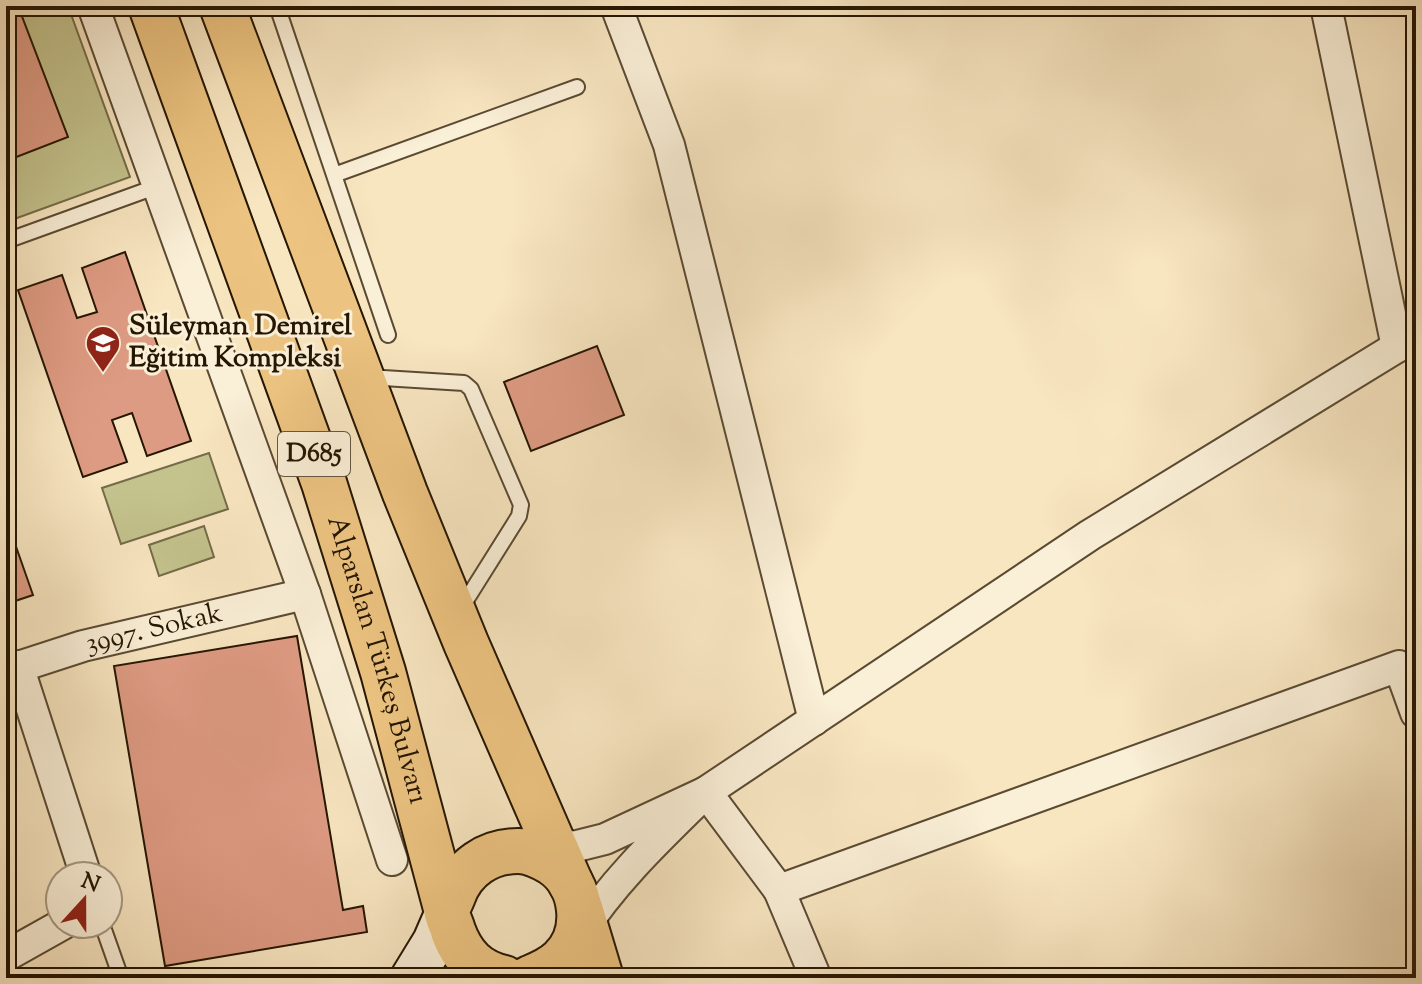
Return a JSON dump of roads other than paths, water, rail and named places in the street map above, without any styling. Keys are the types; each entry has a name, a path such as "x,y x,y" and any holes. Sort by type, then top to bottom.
{"highway":[{"name":"Alparslan Türkeş Bulvarı","path":"151,6 324,483 383,672 460,947"},
{"name":"D685","path":"222,6 360,376 601,978"},
{"path":"504,978 491,975 474,965 460,947 455,890 466,872 482,859 501,852 565,892 564,958 530,978"}],"street":[{"path":"93,6 305,594 392,860"},
{"path":"616,6 669,145 814,720"},
{"path":"565,892 605,839 706,792 1090,535 1406,343 1334,8"},
{"name":"3997. Sokak","path":"12,669 83,646 305,594"},
{"path":"779,890 1399,666 1416,713"},
{"path":"12,669 80,860"},
{"path":"565,892 639,857 706,792"},
{"path":"706,792 779,890 816,978"},
{"path":"6,956 44,935"},
{"path":"412,978 434,942 460,947"}],"lane":[{"path":"277,6 388,335"},
{"path":"334,175 577,87"},
{"path":"6,241 158,186"},
{"path":"360,376 464,383 471,389 521,505 519,516 456,617"},
{"path":"108,940 121,978"}],"place":[{"name":"Süleyman Demirel Eğitim Kompleksi","path":"103,374"}]}
